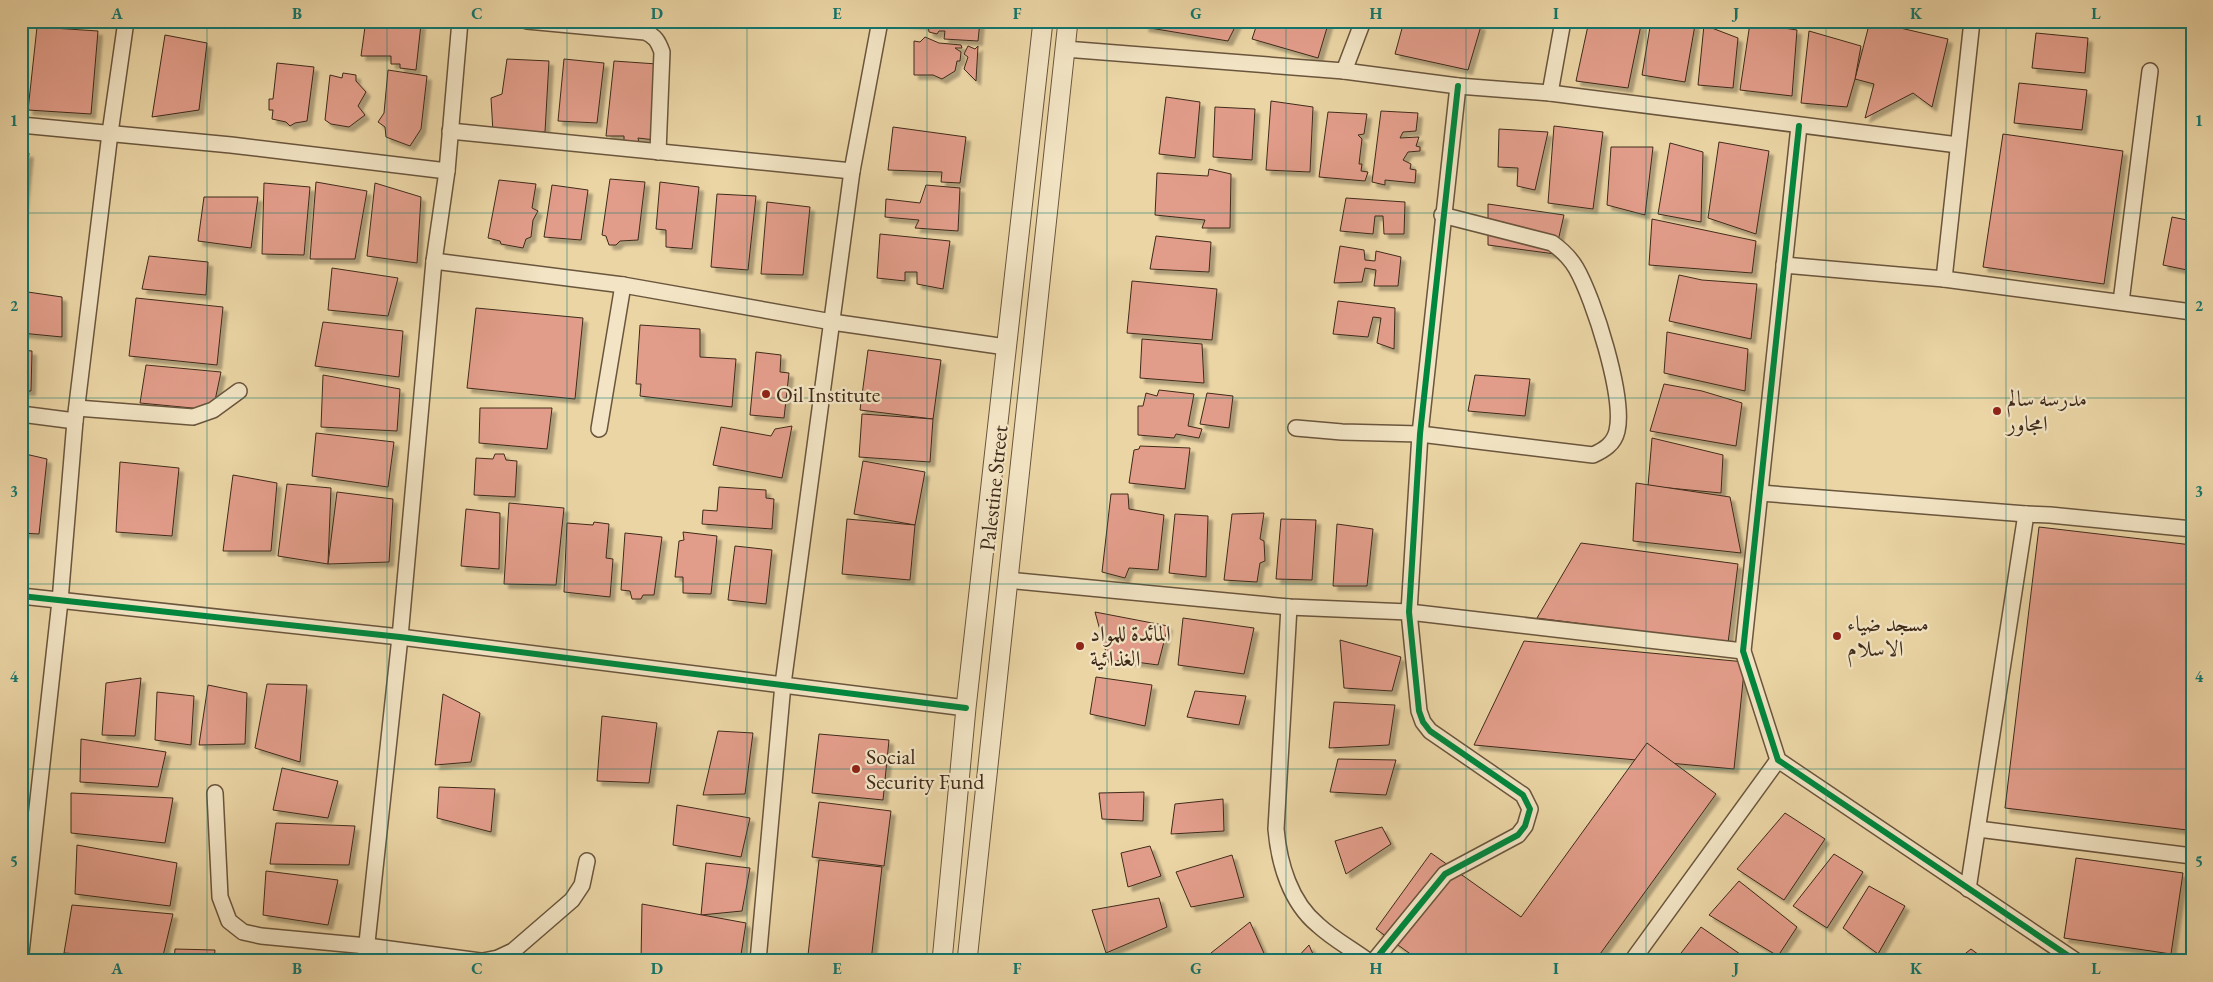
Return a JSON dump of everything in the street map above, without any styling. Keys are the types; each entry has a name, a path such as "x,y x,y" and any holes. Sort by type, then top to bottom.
{"street":[{"path":"21,953 60,601 76,415 110,133 126,21"},
{"path":"366,953 400,637 434,261 447,171 460,21"},
{"path":"527,21 645,32 653,36 662,52 658,152"},
{"path":"758,961 783,684 852,171 880,21"},
{"name":"Palestine Street","path":"942,961 966,708 1043,21"},
{"name":"Palestine Street","path":"966,961 1068,21"},
{"path":"1344,71 1363,21"},
{"path":"1550,94 1563,21"},
{"path":"1944,279 1972,21"},
{"path":"1065,49 1344,71 1458,86 1550,94 1958,145"},
{"path":"2121,302 2150,72"},
{"path":"1374,961 1445,874 1518,835 1530,817 1530,809 1523,795 1437,736 1423,722 1419,711 1409,612 1420,434 1442,215 1458,86"},
{"path":"21,125 110,133 447,171"},
{"path":"1799,126 1743,651 1778,760 2076,961"},
{"path":"450,131 852,171"},
{"path":"1296,428 1342,432 1420,434 1593,455 1605,450 1613,441 1617,432 1618,414 1613,378 1593,305 1576,268 1567,255 1552,244 1442,215"},
{"path":"434,261 623,285 832,322 1006,347"},
{"path":"1784,265 1944,279 2192,312"},
{"path":"599,430 623,285"},
{"path":"21,414 193,417 213,410 238,391"},
{"path":"1760,492 2050,515 2192,529"},
{"path":"1968,889 2026,514"},
{"path":"1007,580 1288,607 1409,612 1743,651"},
{"path":"21,596 400,637 966,708"},
{"path":"1288,607 1276,829 1278,849 1293,894 1305,912 1317,925 1368,961"},
{"path":"1632,961 1778,760"},
{"path":"215,793 220,897 229,921 243,932 261,936 366,953 482,961 498,958 513,951 572,900 582,885 587,861"},
{"path":"958,805 982,807"},
{"path":"1978,829 2192,856"}],"building":[{"path":"905,21 980,21 978,41 944,39 945,31 939,31 937,34 929,32 928,25 905,23"},
{"path":"1146,21 1238,21 1228,41 1144,27"},
{"path":"1258,21 1329,21 1318,58 1252,39"},
{"path":"1404,21 1470,21 1481,26 1468,70 1395,54"},
{"path":"1589,21 1626,21 1641,25 1628,88 1576,81"},
{"path":"1651,21 1677,21 1695,25 1685,82 1642,75"},
{"path":"1870,21 1948,39 1932,107 1913,93 1865,118 1874,84 1855,79"},
{"path":"376,23 421,24 416,70 400,68 400,64 391,64 391,56 361,56 365,27 374,26"},
{"path":"1750,23 1797,30 1792,96 1740,90"},
{"path":"1704,25 1738,38 1733,88 1698,85"},
{"path":"37,27 98,31 91,114 28,110"},
{"path":"1809,31 1861,46 1855,79 1847,107 1801,103"},
{"path":"2036,33 2088,38 2085,73 2032,68"},
{"path":"165,35 207,43 199,110 152,117"},
{"path":"925,37 939,43 961,45 962,48 955,48 961,52 960,61 957,61 955,71 942,79 933,75 914,75 914,41 920,42"},
{"path":"968,46 975,49 978,46 976,81 964,69 968,57 964,54"},
{"path":"507,59 549,61 545,132 493,132 491,98 502,94"},
{"path":"564,59 604,63 597,123 558,121"},
{"path":"614,61 657,64 655,140 638,138 639,143 624,142 624,136 606,136"},
{"path":"277,63 314,67 307,121 290,126 286,122 272,119 273,110 269,110 269,99 273,99"},
{"path":"388,70 427,76 421,129 410,146 386,137 385,127 378,122 384,113"},
{"path":"343,73 356,75 356,81 366,92 358,106 365,115 349,127 331,124 325,120 330,75 342,78"},
{"path":"2019,83 2087,90 2082,130 2014,123"},
{"path":"1166,97 1200,102 1195,158 1159,154"},
{"path":"1271,101 1313,107 1310,172 1266,170"},
{"path":"1215,107 1255,109 1252,160 1213,157"},
{"path":"1381,111 1418,113 1416,131 1403,132 1400,138 1419,137 1416,146 1420,147 1420,151 1408,152 1403,160 1411,164 1410,169 1416,170 1415,183 1385,180 1385,185 1372,182"},
{"path":"1328,112 1367,114 1364,134 1358,135 1362,139 1359,164 1362,164 1361,171 1368,172 1365,181 1319,177"},
{"path":"1554,126 1603,132 1593,209 1548,203"},
{"path":"893,127 966,137 960,183 941,182 942,172 888,170"},
{"path":"1499,129 1548,132 1535,190 1517,186 1518,168 1498,167"},
{"path":"2003,134 2123,151 2104,284 1983,267"},
{"path":"1719,142 1769,151 1756,234 1708,218"},
{"path":"1670,143 1703,152 1701,222 1658,214"},
{"path":"1611,147 1653,147 1645,215 1607,205"},
{"path":"21,153 29,153 22,217 21,217"},
{"path":"1209,169 1231,174 1230,228 1202,228 1205,220 1155,215 1157,173 1208,176"},
{"path":"610,179 645,182 638,240 620,241 616,245 609,245 606,236 602,235"},
{"path":"499,180 536,184 532,208 538,211 533,220 531,237 526,239 523,248 501,244 500,241 488,238"},
{"path":"316,182 367,191 355,259 310,259"},
{"path":"660,182 699,187 692,249 666,247 666,230 656,229"},
{"path":"264,183 310,187 304,255 262,254"},
{"path":"375,183 421,197 417,263 367,256"},
{"path":"552,185 588,190 581,240 544,237"},
{"path":"926,185 960,188 958,231 915,228 919,220 885,217 886,199 920,203"},
{"path":"717,194 756,196 748,270 711,267"},
{"path":"204,197 258,197 251,248 198,241"},
{"path":"1346,198 1405,202 1404,234 1384,234 1383,216 1375,216 1373,234 1340,231"},
{"path":"767,202 810,207 803,275 761,274"},
{"path":"1488,204 1564,215 1555,254 1488,245"},
{"path":"2172,217 2192,221 2192,271 2163,265"},
{"path":"1652,219 1756,241 1752,273 1649,265"},
{"path":"880,234 950,241 943,289 917,284 917,272 905,272 905,281 877,278"},
{"path":"1156,236 1211,242 1209,272 1150,269"},
{"path":"1340,246 1364,250 1365,260 1375,261 1376,251 1401,257 1398,286 1374,286 1376,270 1365,268 1362,282 1334,283"},
{"path":"149,256 208,262 206,295 142,289"},
{"path":"332,268 398,278 388,316 328,310"},
{"path":"1679,275 1702,280 1757,284 1751,339 1669,321"},
{"path":"1132,281 1217,289 1212,340 1127,333"},
{"path":"21,291 62,297 62,337 21,333"},
{"path":"136,298 223,307 217,365 129,356"},
{"path":"1338,301 1395,308 1394,349 1377,343 1381,318 1373,317 1368,337 1333,334"},
{"path":"476,308 583,318 575,399 467,388"},
{"path":"323,322 403,331 399,377 315,366"},
{"path":"640,325 700,329 700,357 736,359 732,407 640,396 641,384 636,384"},
{"path":"1667,332 1748,349 1745,391 1664,373"},
{"path":"1142,339 1202,344 1204,383 1140,378"},
{"path":"21,350 32,351 31,391 21,391"},
{"path":"868,350 941,360 933,419 860,410"},
{"path":"756,352 781,355 780,372 789,373 784,418 750,415"},
{"path":"146,365 221,372 213,410 140,403"},
{"path":"323,375 400,389 397,431 321,427"},
{"path":"1475,375 1530,379 1525,416 1468,411"},
{"path":"1664,384 1702,391 1742,403 1736,446 1650,431"},
{"path":"1159,390 1194,394 1188,426 1202,429 1199,438 1176,434 1174,438 1138,435 1138,406 1143,406 1146,393 1157,396"},
{"path":"1207,393 1233,396 1229,428 1200,424"},
{"path":"480,408 552,408 547,449 479,443"},
{"path":"862,414 933,419 930,462 859,457"},
{"path":"792,426 782,478 713,465 721,427 771,436 775,429"},
{"path":"316,433 394,442 388,487 312,476"},
{"path":"1652,438 1723,455 1721,493 1648,486"},
{"path":"1140,446 1190,448 1185,489 1129,483 1134,450 1139,449"},
{"path":"21,453 47,459 39,534 21,533"},
{"path":"495,454 504,454 506,460 517,461 515,497 474,495 476,458 493,459"},
{"path":"863,461 925,472 915,525 854,514"},
{"path":"120,462 179,468 172,536 116,532"},
{"path":"233,475 277,483 271,551 223,551"},
{"path":"1636,483 1730,497 1741,553 1633,541"},
{"path":"287,484 331,488 328,564 278,556"},
{"path":"719,487 766,490 766,498 774,499 772,529 702,524 703,510 717,511"},
{"path":"337,492 393,499 389,562 328,564"},
{"path":"1111,494 1128,494 1129,509 1164,515 1158,570 1129,568 1125,578 1102,572"},
{"path":"509,503 564,508 556,585 504,584"},
{"path":"466,509 500,513 499,569 461,566"},
{"path":"1264,513 1260,539 1264,541 1265,561 1260,563 1257,582 1224,580 1232,514"},
{"path":"1175,514 1208,516 1206,577 1169,573"},
{"path":"847,519 915,525 910,580 842,574"},
{"path":"1281,519 1316,520 1312,580 1276,579"},
{"path":"594,522 609,524 606,558 613,559 610,597 564,592 567,523 593,525"},
{"path":"1337,524 1373,529 1367,586 1333,586"},
{"path":"2039,527 2192,545 2192,788 2187,830 2005,808"},
{"path":"683,532 717,536 711,594 683,593 683,577 675,577 679,541 684,540"},
{"path":"625,533 662,537 654,595 643,595 641,599 632,599 630,591 621,590"},
{"path":"1581,543 1738,564 1728,643 1537,618"},
{"path":"735,546 772,550 766,604 728,600"},
{"path":"1095,612 1168,626 1158,665 1121,660 1109,663"},
{"path":"1183,618 1254,628 1244,674 1178,665"},
{"path":"1340,640 1401,657 1392,691 1344,688"},
{"path":"1524,641 1745,662 1734,769 1474,745"},
{"path":"1096,677 1152,685 1145,726 1090,714"},
{"path":"141,678 135,736 102,735 106,683"},
{"path":"267,684 307,685 300,762 255,748"},
{"path":"208,685 247,693 245,744 199,745"},
{"path":"1195,691 1246,696 1239,725 1187,717"},
{"path":"157,692 194,696 191,745 155,740"},
{"path":"443,694 480,713 471,762 435,765"},
{"path":"1334,702 1395,705 1389,745 1329,748"},
{"path":"602,716 657,723 649,783 597,781"},
{"path":"718,731 753,733 745,794 703,795"},
{"path":"819,734 889,740 883,800 812,793"},
{"path":"81,739 166,752 158,787 80,782"},
{"path":"1647,743 1716,794 1595,961 1420,961 1376,929 1431,853 1521,917"},
{"path":"1338,759 1396,760 1386,795 1330,792"},
{"path":"282,768 338,781 328,818 273,810"},
{"path":"439,787 495,789 491,832 437,818"},
{"path":"1144,792 1143,821 1102,819 1099,793"},
{"path":"71,793 173,798 165,843 71,833"},
{"path":"1223,799 1224,831 1171,834 1175,804"},
{"path":"819,802 891,811 884,866 812,857"},
{"path":"677,805 750,818 741,857 673,845"},
{"path":"1785,813 1825,839 1784,900 1737,869"},
{"path":"276,823 355,826 349,865 270,864"},
{"path":"1382,827 1391,844 1346,874 1335,841"},
{"path":"77,845 177,863 170,906 75,894"},
{"path":"1150,846 1161,876 1128,887 1121,853"},
{"path":"1834,854 1863,872 1827,928 1793,906"},
{"path":"1232,855 1244,897 1191,907 1176,872"},
{"path":"2076,858 2183,873 2171,954 2064,938"},
{"path":"819,860 882,867 871,961 808,955"},
{"path":"706,863 750,868 742,911 701,915"},
{"path":"266,871 338,880 328,925 263,915"},
{"path":"1739,881 1797,927 1778,956 1709,915"},
{"path":"1869,886 1905,906 1878,954 1843,928"},
{"path":"1159,898 1167,927 1106,953 1092,910"},
{"path":"642,904 746,923 740,961 641,961"},
{"path":"72,905 173,914 162,960 64,953"},
{"path":"1250,922 1267,960 1214,961 1211,953"},
{"path":"1701,927 1750,961 1683,961 1678,957"},
{"path":"1309,945 1316,961 1294,961"},
{"path":"175,949 215,950 214,961 174,961"},
{"path":"1971,949 1987,961 1956,961"}],"cycle path":[{"path":"1374,961 1445,874 1518,835 1525,826 1530,809 1523,795 1430,731 1423,722 1419,711 1409,612 1420,434 1458,86"},
{"path":"1799,126 1743,651 1778,760 2076,961"},
{"path":"21,596 400,637 966,708"}],"place":[{"name":"Oil Institute","path":"766,394"},
{"name":"مدرسه سالم امجاور","path":"1997,411"},
{"name":"مسجد ضياء الاسلام","path":"1837,636"},
{"name":"المائدة للمواد الغذائية","path":"1080,646"},
{"name":"Social Security Fund","path":"856,769"}]}
